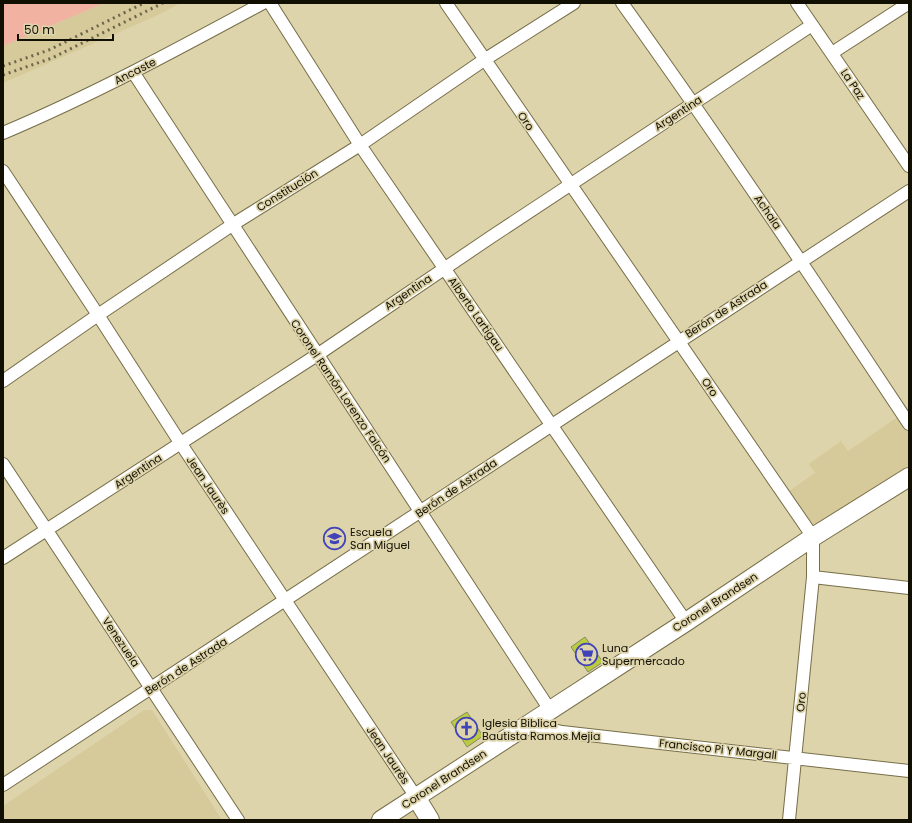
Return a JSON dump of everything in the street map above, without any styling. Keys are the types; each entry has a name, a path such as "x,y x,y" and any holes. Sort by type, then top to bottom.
{"street":[{"name":"Ancaste","path":"3,133 133,72 263,3"},
{"name":"Alberto Lartigau","path":"270,3 360,145 686,622"},
{"name":"Oro","path":"446,3 813,538 813,576 789,820"},
{"name":"Constitución","path":"3,381 232,225 360,145 484,60 574,3"},
{"name":"Achala","path":"622,3 694,103 801,260 909,424"},
{"name":"La Paz","path":"797,3 909,166"},
{"path":"832,53 909,3"},
{"name":"Argentina","path":"3,558 181,444 812,25"},
{"name":"Coronel Ramón Lorenzo Falcón","path":"133,72 550,710"},
{"name":"Jean Jaurès","path":"3,171 181,444 416,797"},
{"name":"Berón de Astrada","path":"3,785 286,601 801,260 909,191"},
{"name":"Venezuela","path":"3,464 238,820"},
{"name":"Coronel Brandsen","path":"381,820 909,477"},
{"path":"813,576 909,588"},
{"name":"Francisco Pi Y Margall","path":"528,724 562,732 909,771"},
{"path":"416,797 430,820"}],"shaded area":[{"path":"3,3 102,3 3,46"},
{"path":"102,3 180,3 158,15 3,83 3,46"},
{"path":"899,416 909,431 909,469 816,526 811,523 789,491 815,473 809,464 841,441 848,451"},
{"path":"144,710 152,710 222,820 3,820 3,806"},
{"path":"407,809 415,810 422,820 390,820"}],"building":[{"name":"Luna Supermercado","path":"585,637 603,662 588,672 571,647"},
{"name":"Iglesia Biblica Bautista Ramos Mejia","path":"467,712 483,736 467,747 451,722"}],"railway":[{"path":"3,66 49,50 144,3"},
{"path":"3,75 52,58 163,3"}],"place":[{"name":"Escuela San Miguel","path":"335,538"},
{"name":"Luna Supermercado","path":"587,654"},
{"name":"Iglesia Biblica Bautista Ramos Mejia","path":"467,729"}]}
